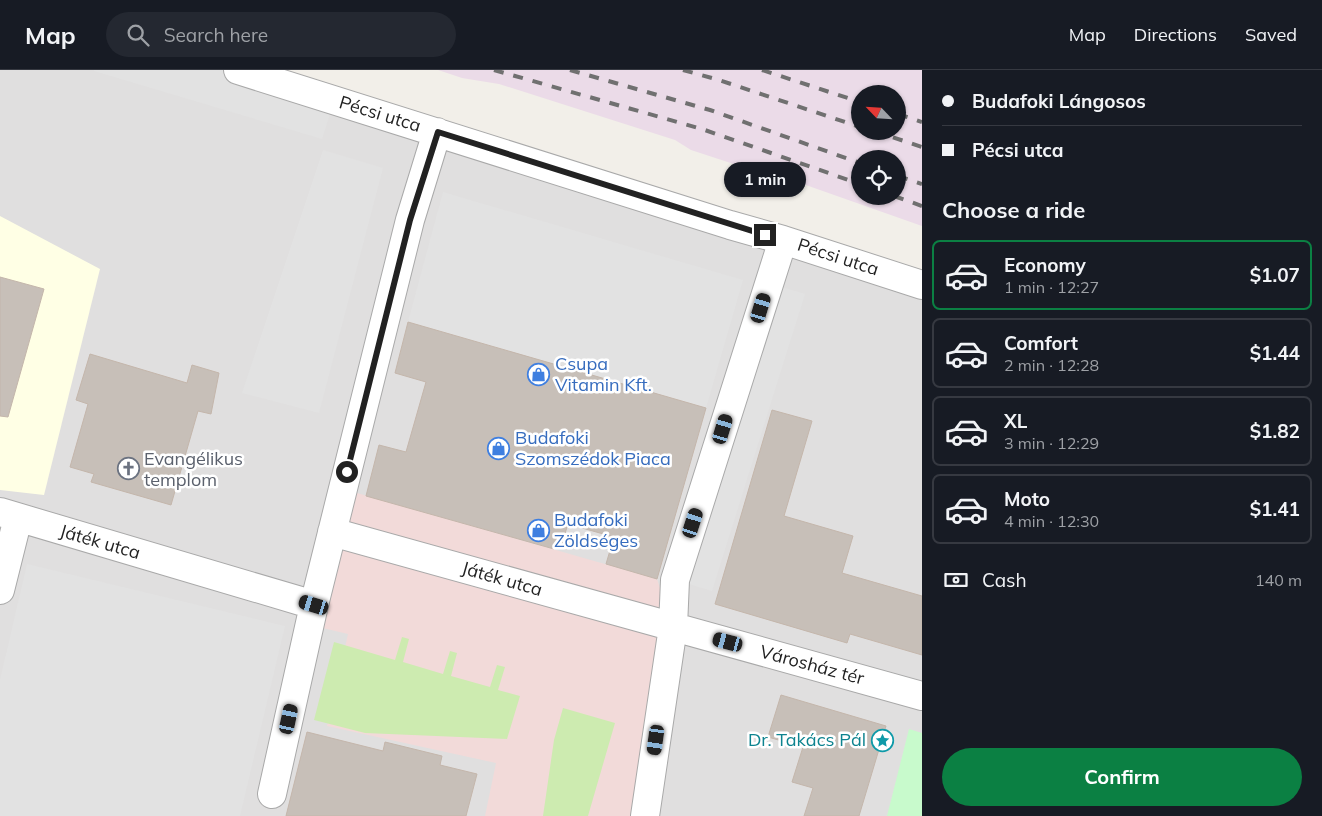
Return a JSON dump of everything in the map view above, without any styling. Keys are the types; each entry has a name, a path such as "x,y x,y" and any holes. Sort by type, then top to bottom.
{"street":[{"name":"Pécsi utca","path":"238,70 922,285"},
{"path":"272,794 314,605 410,220 438,132"},
{"path":"645,816 673,627 675,580 783,240"},
{"path":"0,590 9,515"},
{"name":"Játék utca","path":"9,515 314,605"},
{"name":"Játék utca","path":"332,532 673,627"},
{"name":"Városház tér","path":"673,627 922,696"}],"shaded area":[{"path":"0,70 190,70 922,298 922,816 0,816"},
{"path":"94,70 238,70 334,101 322,139"},
{"path":"438,70 922,70 922,226 862,205 906,205 906,150 851,150 851,201 769,172 749,169 691,150 675,140 499,84 462,78"},
{"path":"323,150 383,168 319,413 242,393"},
{"path":"443,192 743,280 706,408 408,322"},
{"path":"0,216 100,269 44,495 0,490"},
{"path":"769,283 805,294 712,591 675,580"},
{"path":"343,489 657,579 673,627 645,816 485,816 496,763 327,726 348,634 310,625"},
{"path":"27,564 285,626 240,816 0,816 0,680"}],"green space":[{"path":"402,637 409,639 403,662 443,674 450,651 457,653 451,676 490,687 497,665 505,667 498,690 520,696 507,739 365,733 314,720 334,642 395,660"},
{"path":"563,708 615,723 588,816 543,816 554,740"},
{"path":"909,729 922,733 922,816 887,816"}],"building":[{"path":"0,277 44,289 8,417 0,416"},
{"name":"Budafoki Szomszédok Piaca","path":"408,322 706,408 657,579 606,564 614,537 568,524 562,543 557,541 554,549 366,496 379,445 406,452 426,382 395,373"},
{"path":"90,354 187,383 192,365 219,373 211,414 198,411 171,505 91,482 94,474 70,467 88,404 76,400"},
{"path":"772,410 812,421 784,516 853,536 842,573 922,596 922,655 850,634 847,643 715,604"},
{"path":"781,695 886,726 859,816 804,816 813,788 792,782 803,747 768,737"},
{"path":"307,732 383,751 385,742 442,756 440,765 477,774 466,816 286,816"}],"railway":[{"path":"494,70 702,129 851,181"},
{"path":"570,70 710,110 851,160"},
{"path":"683,70 851,124"},
{"path":"762,70 851,99"},
{"path":"906,117 922,122"},
{"path":"901,140 922,147"},
{"path":"906,179 922,184"},
{"path":"906,200 922,206"}],"place":[{"name":"Csupa Vitamin Kft.","path":"539,374"},
{"name":"Budafoki Szomszédok Piaca","path":"499,448"},
{"name":"Evangélikus templom","path":"128,469"},
{"name":"Budafoki Zöldséges","path":"538,530"},
{"name":"Dr. Takács Pál","path":"882,740"}],"route":[{"path":"347,472 410,220 438,132 765,235"}]}
